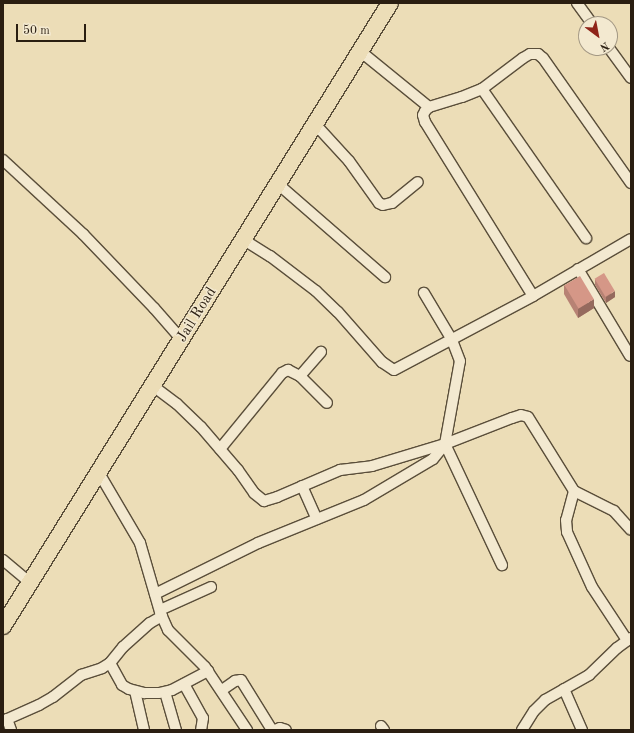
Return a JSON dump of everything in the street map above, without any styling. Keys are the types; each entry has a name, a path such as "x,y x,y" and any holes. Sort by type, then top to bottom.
{"main road":[{"name":"Jail Road","path":"3,626 390,3"}],"street":[{"path":"577,3 586,16"},
{"path":"360,51 429,107"},
{"path":"533,296 425,122 423,115 429,107 472,94 482,89 523,58 530,54 538,54 543,58 631,183"},
{"path":"616,56 631,78"},
{"path":"482,89 586,238"},
{"path":"315,124 349,161 379,203 383,205 392,203 418,182"},
{"path":"3,160 83,234 154,308 182,340"},
{"path":"278,184 385,277"},
{"path":"244,240 270,256 316,291 338,312 388,367 394,370 401,368 533,296 631,239"},
{"path":"578,269 630,356"},
{"path":"156,594 258,543 380,492 433,460 445,444 459,369 458,353 424,293"},
{"path":"300,376 321,352"},
{"path":"220,449 282,373 288,370 300,376 327,403"},
{"path":"153,386 185,410 238,470 254,493 264,501 340,470 372,466 445,444 521,415 528,417 574,491 614,511 631,530"},
{"path":"445,444 502,565"},
{"path":"98,473 140,543 161,613 172,635 195,656 208,671 222,690 247,730"},
{"path":"302,486 317,519"},
{"path":"522,730 534,711 545,700 589,675 629,639 592,587 567,532 566,520 574,491"},
{"path":"3,560 30,583"},
{"path":"12,730 5,720 47,701 81,675 110,664 123,647 161,613 211,587"},
{"path":"110,664 122,685 135,691 165,692 208,671"},
{"path":"222,690 235,681 241,680 272,730"},
{"path":"184,684 203,718 202,730"},
{"path":"564,689 582,730"},
{"path":"135,691 144,730"},
{"path":"165,692 176,730"},
{"path":"275,730 280,728 286,730"}],"building":[{"path":"604,273 615,291 605,297 595,279"},
{"path":"580,276 594,299 578,308 565,285"}]}
